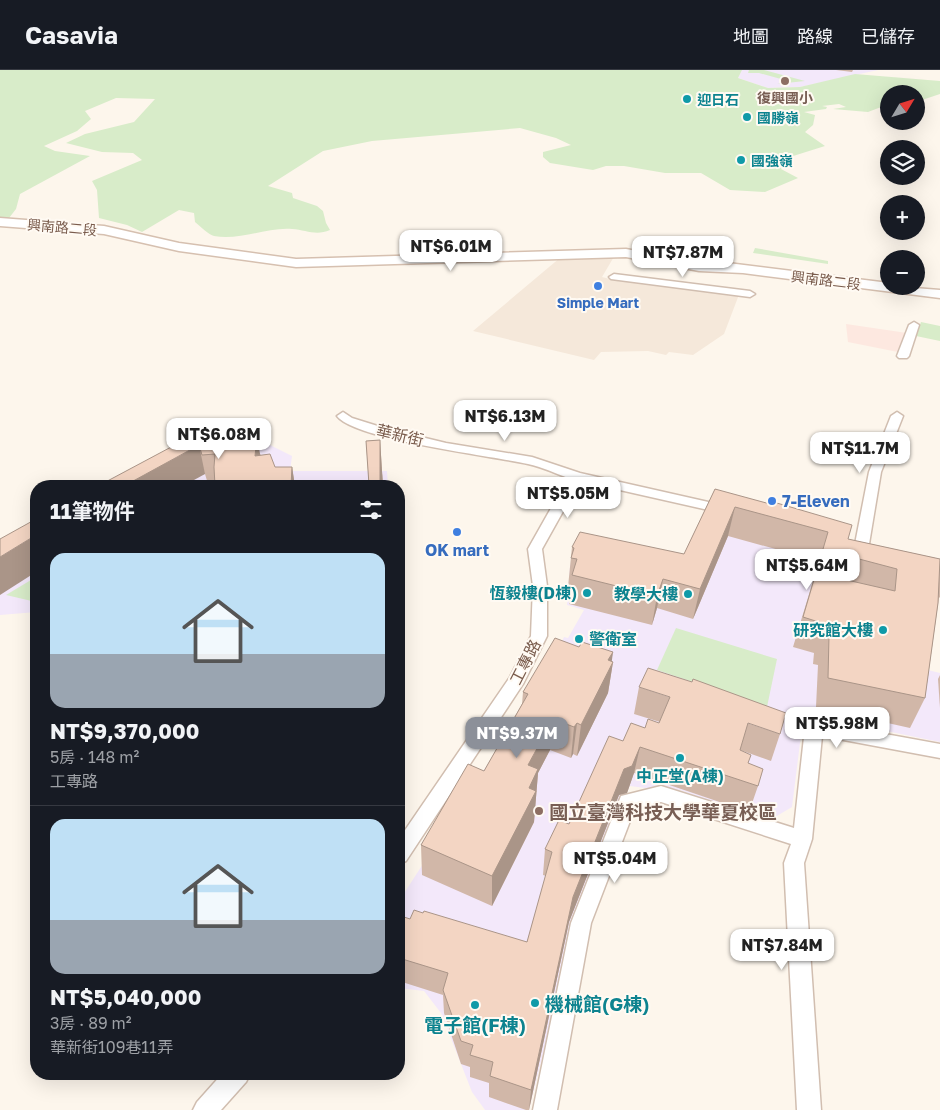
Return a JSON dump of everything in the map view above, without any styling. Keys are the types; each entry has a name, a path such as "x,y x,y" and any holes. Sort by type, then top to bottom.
{"street":[{"name":"興南路二段","path":"0,222 124,234 152,244 174,258 182,259 213,255 262,257 311,263 354,259 626,253 699,267 742,270 940,294"},
{"path":"614,277 750,294"},
{"path":"903,356 914,325"},
{"name":"華新街","path":"342,416 348,421 380,431 446,446 532,461 576,476 740,514"},
{"path":"879,548 857,542 875,472 897,416"},
{"name":"工專路","path":"405,846 517,680 539,636 540,586 535,549 576,476"},
{"path":"809,1110 794,863 802,839 814,728 940,751"},
{"path":"545,1110 581,923 628,802 661,794 802,839"},
{"path":"205,1110 232,1080"}],"shaded area":[{"name":"復興國小","path":"742,70 878,70 800,87 768,88 738,78"},
{"path":"615,255 602,277 618,281 740,292 724,334 693,355 669,352 666,355 648,351 601,352 594,360 473,331 561,257"},
{"path":"846,324 907,333 898,352 848,342"},
{"path":"240,430 292,456 290,471 387,471 388,480 132,480 218,433"},
{"name":"國立臺灣科技大學華夏校區","path":"709,518 847,555 924,669 940,673 940,742 808,715 802,727 792,807 770,820 748,815 680,790 676,792 630,786 579,909 529,1110 485,1110 472,1092 441,1013 424,991 405,989 405,892 550,668 564,637 568,638 584,610 567,605 570,566 573,558 678,584"},
{"path":"30,538 30,612 0,615 0,555"}],"green space":[{"path":"0,70 742,70 738,78 768,88 800,87 855,74 940,81 940,94 925,99 925,85 880,85 880,107 868,112 833,109 846,107 839,104 822,106 827,107 826,109 804,112 815,115 813,125 805,132 825,146 790,157 781,169 798,178 765,192 730,190 701,173 665,173 624,166 606,166 593,170 550,163 543,157 543,152 571,145 556,138 520,128 372,141 323,151 268,186 292,193 293,198 317,206 323,211 330,230 316,233 282,229 233,237 212,235 195,222 194,213 179,210 142,232 127,225 99,218 97,190 92,181 142,160 133,153 102,152 66,143 85,134 134,122 155,99 116,98 85,111 91,119 77,131 44,146 55,151 90,156 20,194 16,209 9,218 0,218"},
{"path":"749,70 764,70 805,81 777,84 788,81 759,73 748,73"},
{"path":"755,248 828,261 828,264 753,253"},
{"path":"921,322 940,326 940,341 916,336"},
{"path":"30,581 30,601 6,595"},
{"path":"676,628 777,659 767,707 657,670"}],"building":[{"path":"218,422 238,432 240,437 257,437 255,456 270,454 275,467 292,467 291,480 215,480 215,454 202,455 199,445 135,480 109,480"},
{"path":"380,440 380,480 369,480 366,441"},
{"path":"715,489 770,504 770,501 852,525 848,539 940,559 938,603 925,698 828,678 829,636 824,635 825,624 803,617 828,532 735,507 700,589 663,579 657,596 572,575 577,559 571,558 574,548 572,547 580,532 684,554","holes":["844,555 897,569 895,591 838,578"]},
{"path":"30,522 30,539 0,557 0,539"},
{"path":"555,638 579,647 582,642 613,652 608,660 613,662 581,725 577,723 574,727 553,719 528,765 538,769 529,788 536,791 492,876 421,845 468,764 484,771 528,694 523,692"},
{"path":"648,668 692,682 693,679 786,713 780,734 748,723 740,750 751,755 748,763 763,769 758,786 640,747 632,766 624,769 573,897 531,1090 490,1076 493,1062 470,1055 473,1045 461,1041 443,990 448,973 405,960 405,917 410,919 414,910 423,913 424,911 527,942 552,852 545,849 559,820 569,824 609,736 623,741 631,723 645,728 648,719 659,723 670,697 639,687"}],"place":[{"name":"復興國小","path":"785,81"},
{"name":"迎日石","path":"687,99"},
{"name":"國勝嶺","path":"747,117"},
{"name":"國強嶺","path":"741,160"},
{"name":"Simple Mart","path":"598,286"},
{"name":"7-Eleven","path":"772,501"},
{"name":"OK mart","path":"457,532"},
{"name":"恆毅樓(D棟)","path":"587,593"},
{"name":"教學大樓","path":"688,594"},
{"name":"研究館大樓","path":"883,630"},
{"name":"警衛室","path":"579,639"},
{"name":"中正堂(A棟)","path":"680,758"},
{"name":"國立臺灣科技大學華夏校區","path":"539,811"},
{"name":"機械館(G棟)","path":"535,1003"},
{"name":"電子館(F棟)","path":"475,1005"}]}
